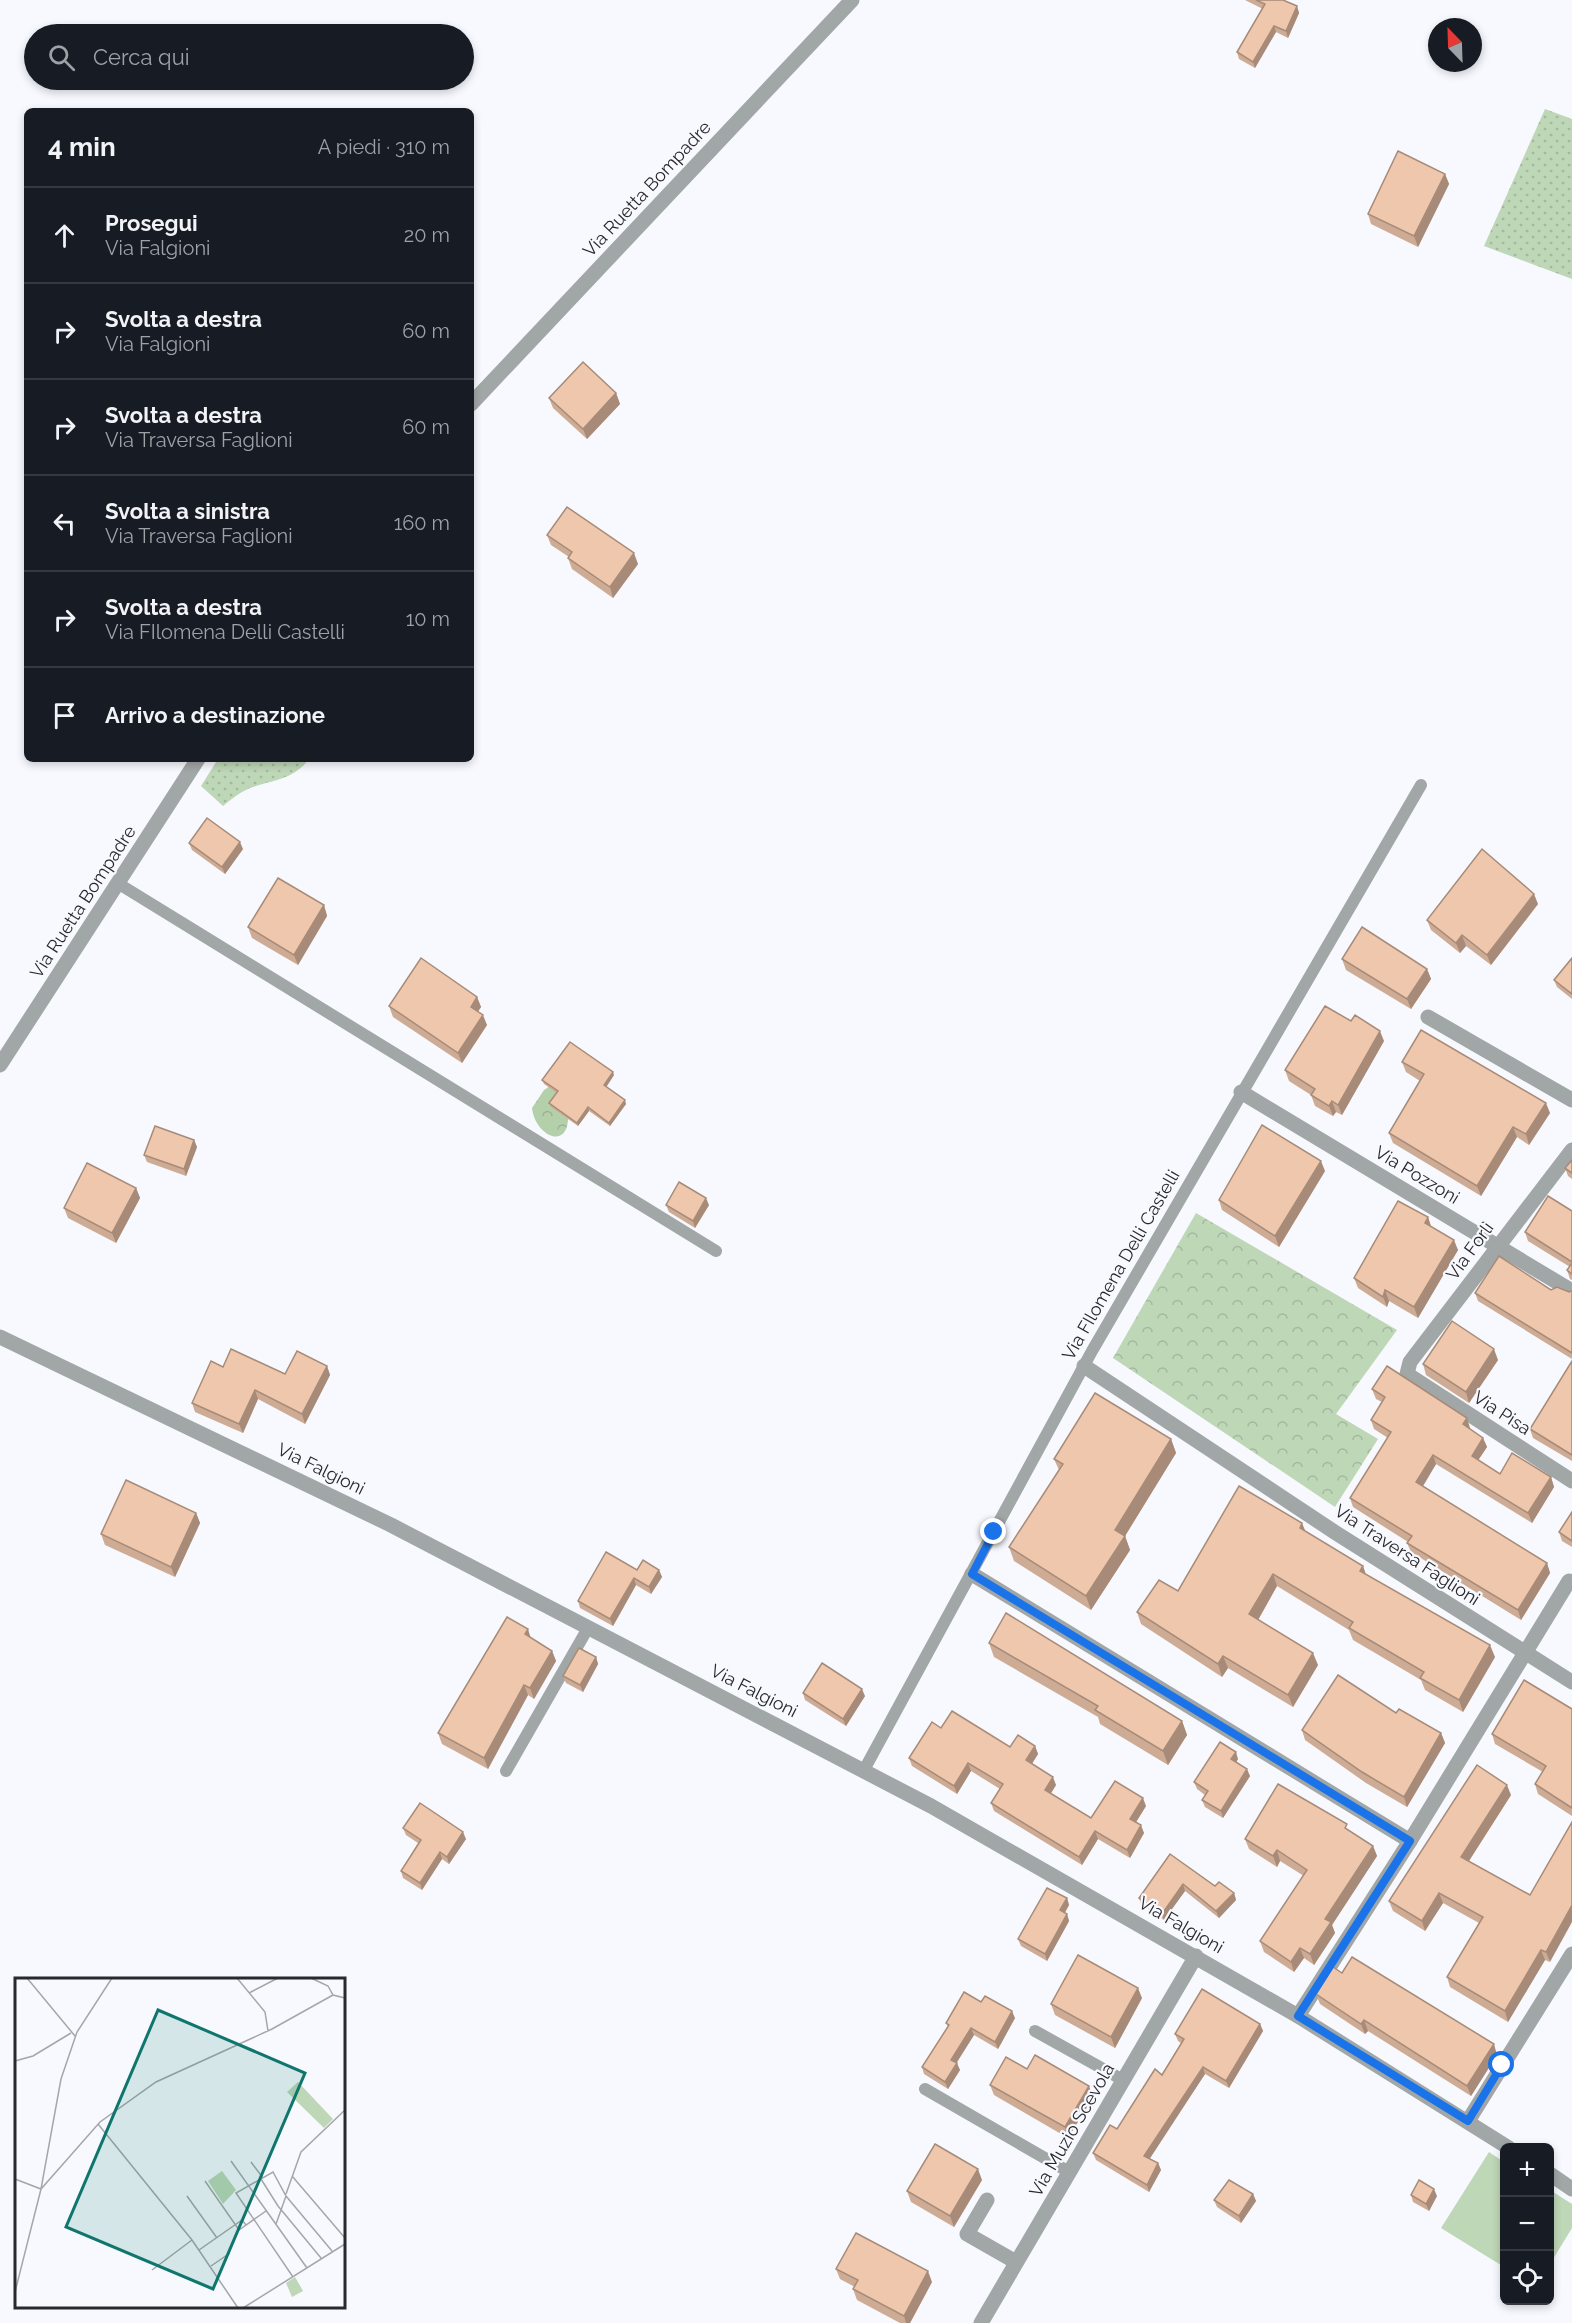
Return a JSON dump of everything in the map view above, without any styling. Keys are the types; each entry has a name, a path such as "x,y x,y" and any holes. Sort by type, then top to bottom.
{"street":[{"name":"Via Ruetta Bompadre","path":"474,401 852,0"},
{"name":"Via Ruetta Bompadre","path":"0,1065 196,762"},
{"path":"1428,1017 1572,1100"},
{"name":"Via Pozzoni","path":"1241,1092 1572,1291"},
{"name":"Via Forlì","path":"1412,1377 1407,1374 1410,1362 1572,1150"},
{"name":"Via Falgioni","path":"0,1337 391,1525 864,1770 1196,1956 1298,2016 1501,2143"},
{"name":"Via Traversa Faglioni","path":"1084,1366 1572,1682"},
{"name":"Via Pisa","path":"1412,1377 1572,1481"},
{"path":"972,1574 1410,1841"},
{"path":"1298,2016 1410,1841 1569,1581 1572,1583"},
{"path":"1468,2121 1572,1954"},
{"name":"Via Muzio Scevola","path":"981,2323 1196,1956"},
{"path":"1554,2177 1572,2189"},
{"path":"987,2200 967,2235 1016,2262"}],"lane":[{"name":"Via FIlomena Delli Castelli","path":"864,1770 1084,1366 1421,785"},
{"path":"119,884 716,1251"},
{"path":"506,1771 588,1628"},
{"path":"1035,2031 1124,2080"},
{"path":"925,2089 1069,2172"}],"green space":[{"path":"1545,109 1572,119 1572,279 1484,246"},
{"path":"216,762 306,762 294,773 251,788 223,806 201,786"},
{"path":"550,1086 560,1087 568,1112 566,1129 562,1135 557,1137 544,1132 534,1117 532,1108 544,1090"},
{"path":"1196,1213 1397,1330 1336,1414 1378,1439 1335,1507 1113,1358"},
{"path":"1489,2152 1500,2159 1500,2265 1441,2228"},
{"path":"1554,2193 1572,2204 1572,2228 1554,2257"}],"building":[{"path":"1256,0 1283,0 1297,6 1286,31 1274,26 1253,62 1237,52 1265,4"},
{"path":"1398,151 1445,174 1414,236 1368,214"},
{"path":"583,362 616,393 583,429 549,398"},
{"path":"567,507 634,553 610,587 568,558 572,552 547,535"},
{"path":"207,818 240,842 222,867 189,843"},
{"path":"1482,849 1534,894 1487,955 1462,935 1456,943 1427,920"},
{"path":"278,878 324,905 294,955 248,927"},
{"path":"1362,927 1427,969 1407,999 1342,959"},
{"path":"421,958 477,997 471,1007 483,1015 458,1053 389,1006"},
{"path":"1572,958 1572,994 1554,980"},
{"path":"1325,1006 1351,1021 1355,1015 1380,1031 1338,1105 1332,1101 1329,1106 1311,1095 1315,1089 1285,1070"},
{"path":"1421,1030 1546,1103 1526,1134 1513,1127 1477,1186 1389,1133 1424,1074 1402,1062"},
{"path":"570,1042 613,1072 604,1085 625,1100 609,1123 588,1107 577,1123 549,1103 558,1091 542,1080"},
{"path":"1262,1125 1321,1161 1275,1236 1219,1200"},
{"path":"155,1126 194,1140 184,1169 144,1155"},
{"path":"1572,1160 1572,1173 1565,1168"},
{"path":"87,1163 136,1188 112,1233 64,1208"},
{"path":"679,1182 706,1198 693,1221 666,1205"},
{"path":"1548,1196 1572,1211 1572,1262 1525,1232"},
{"path":"1398,1201 1428,1217 1425,1223 1454,1240 1414,1307 1385,1290 1383,1297 1354,1278"},
{"path":"1499,1256 1551,1290 1557,1287 1572,1291 1572,1353 1475,1293"},
{"path":"1572,1263 1572,1274 1567,1270"},
{"path":"1452,1321 1494,1349 1466,1392 1423,1364"},
{"path":"231,1349 285,1374 297,1351 327,1366 302,1414 255,1390 239,1424 192,1403 211,1361 223,1367"},
{"path":"1572,1361 1572,1455 1530,1429"},
{"path":"1387,1366 1467,1418 1463,1424 1483,1438 1472,1456 1500,1474 1512,1453 1551,1477 1528,1513 1433,1455 1416,1482 1547,1563 1518,1610 1407,1543 1412,1536 1350,1498 1391,1432 1371,1420 1385,1397 1372,1389"},
{"path":"1095,1393 1171,1439 1115,1530 1125,1536 1086,1596 1009,1547 1063,1464 1054,1459"},
{"path":"126,1480 196,1513 171,1567 101,1534"},
{"path":"1239,1486 1302,1523 1300,1528 1363,1566 1360,1571 1490,1645 1459,1700 1420,1678 1424,1672 1349,1628 1353,1622 1273,1574 1249,1614 1313,1653 1288,1695 1223,1656 1218,1664 1137,1612 1159,1580 1178,1591"},
{"path":"1572,1512 1572,1541 1559,1532"},
{"path":"606,1552 637,1570 643,1560 659,1570 649,1587 634,1578 610,1619 578,1601"},
{"path":"1006,1613 1182,1721 1163,1751 1095,1710 1098,1706 989,1643"},
{"path":"507,1617 528,1629 525,1634 552,1651 530,1688 524,1685 484,1758 438,1733"},
{"path":"579,1648 596,1657 580,1685 563,1676"},
{"path":"822,1663 862,1689 843,1719 803,1693"},
{"path":"1338,1675 1396,1713 1399,1709 1441,1733 1404,1797 1362,1772 1302,1730"},
{"path":"1524,1680 1572,1709 1572,1808 1535,1784 1546,1766 1492,1734"},
{"path":"952,1711 1010,1747 1018,1735 1035,1746 1026,1760 1053,1777 1045,1790 1091,1818 1115,1781 1143,1798 1130,1819 1141,1825 1127,1850 1095,1831 1079,1857 991,1803 1003,1784 968,1763 954,1786 909,1758 932,1722 941,1728"},
{"path":"1220,1742 1236,1752 1231,1759 1247,1769 1221,1811 1202,1800 1208,1791 1194,1782"},
{"path":"1477,1765 1507,1785 1461,1857 1530,1895 1572,1822 1572,1905 1546,1952 1541,1950 1505,2011 1447,1977 1483,1917 1439,1893 1422,1921 1389,1901"},
{"path":"1278,1784 1347,1824 1345,1828 1373,1846 1325,1919 1331,1922 1310,1954 1300,1948 1291,1962 1260,1941 1307,1870 1277,1850 1273,1856 1245,1839"},
{"path":"420,1803 463,1832 447,1857 440,1852 420,1883 401,1871 421,1840 403,1828"},
{"path":"1170,1854 1215,1886 1219,1882 1234,1893 1216,1911 1183,1884 1162,1914 1139,1898"},
{"path":"1047,1888 1067,1898 1060,1910 1067,1914 1045,1954 1018,1939"},
{"path":"1078,1955 1138,1988 1111,2037 1051,2004"},
{"path":"1352,1957 1494,2044 1467,2086 1364,2020 1361,2024 1316,1994 1333,1967 1342,1973"},
{"path":"1202,1989 1260,2024 1226,2081 1203,2067 1144,2156 1158,2163 1147,2185 1093,2153 1110,2125 1117,2129 1155,2069 1162,2075 1184,2039 1175,2034"},
{"path":"964,1992 981,2002 985,1996 1012,2011 995,2042 971,2028 951,2060 957,2063 945,2082 922,2067 949,2025 946,2023"},
{"path":"1035,2055 1089,2086 1065,2127 990,2085 1006,2057 1027,2069"},
{"path":"935,2144 978,2169 950,2216 907,2191"},
{"path":"1229,2180 1253,2194 1239,2216 1214,2200"},
{"path":"1419,2180 1434,2189 1426,2204 1411,2195"},
{"path":"856,2233 928,2271 904,2316 853,2289 858,2280 836,2269"}],"route":[{"path":"994,1532 972,1574 1410,1841 1298,2016 1468,2121 1502,2065"}]}
